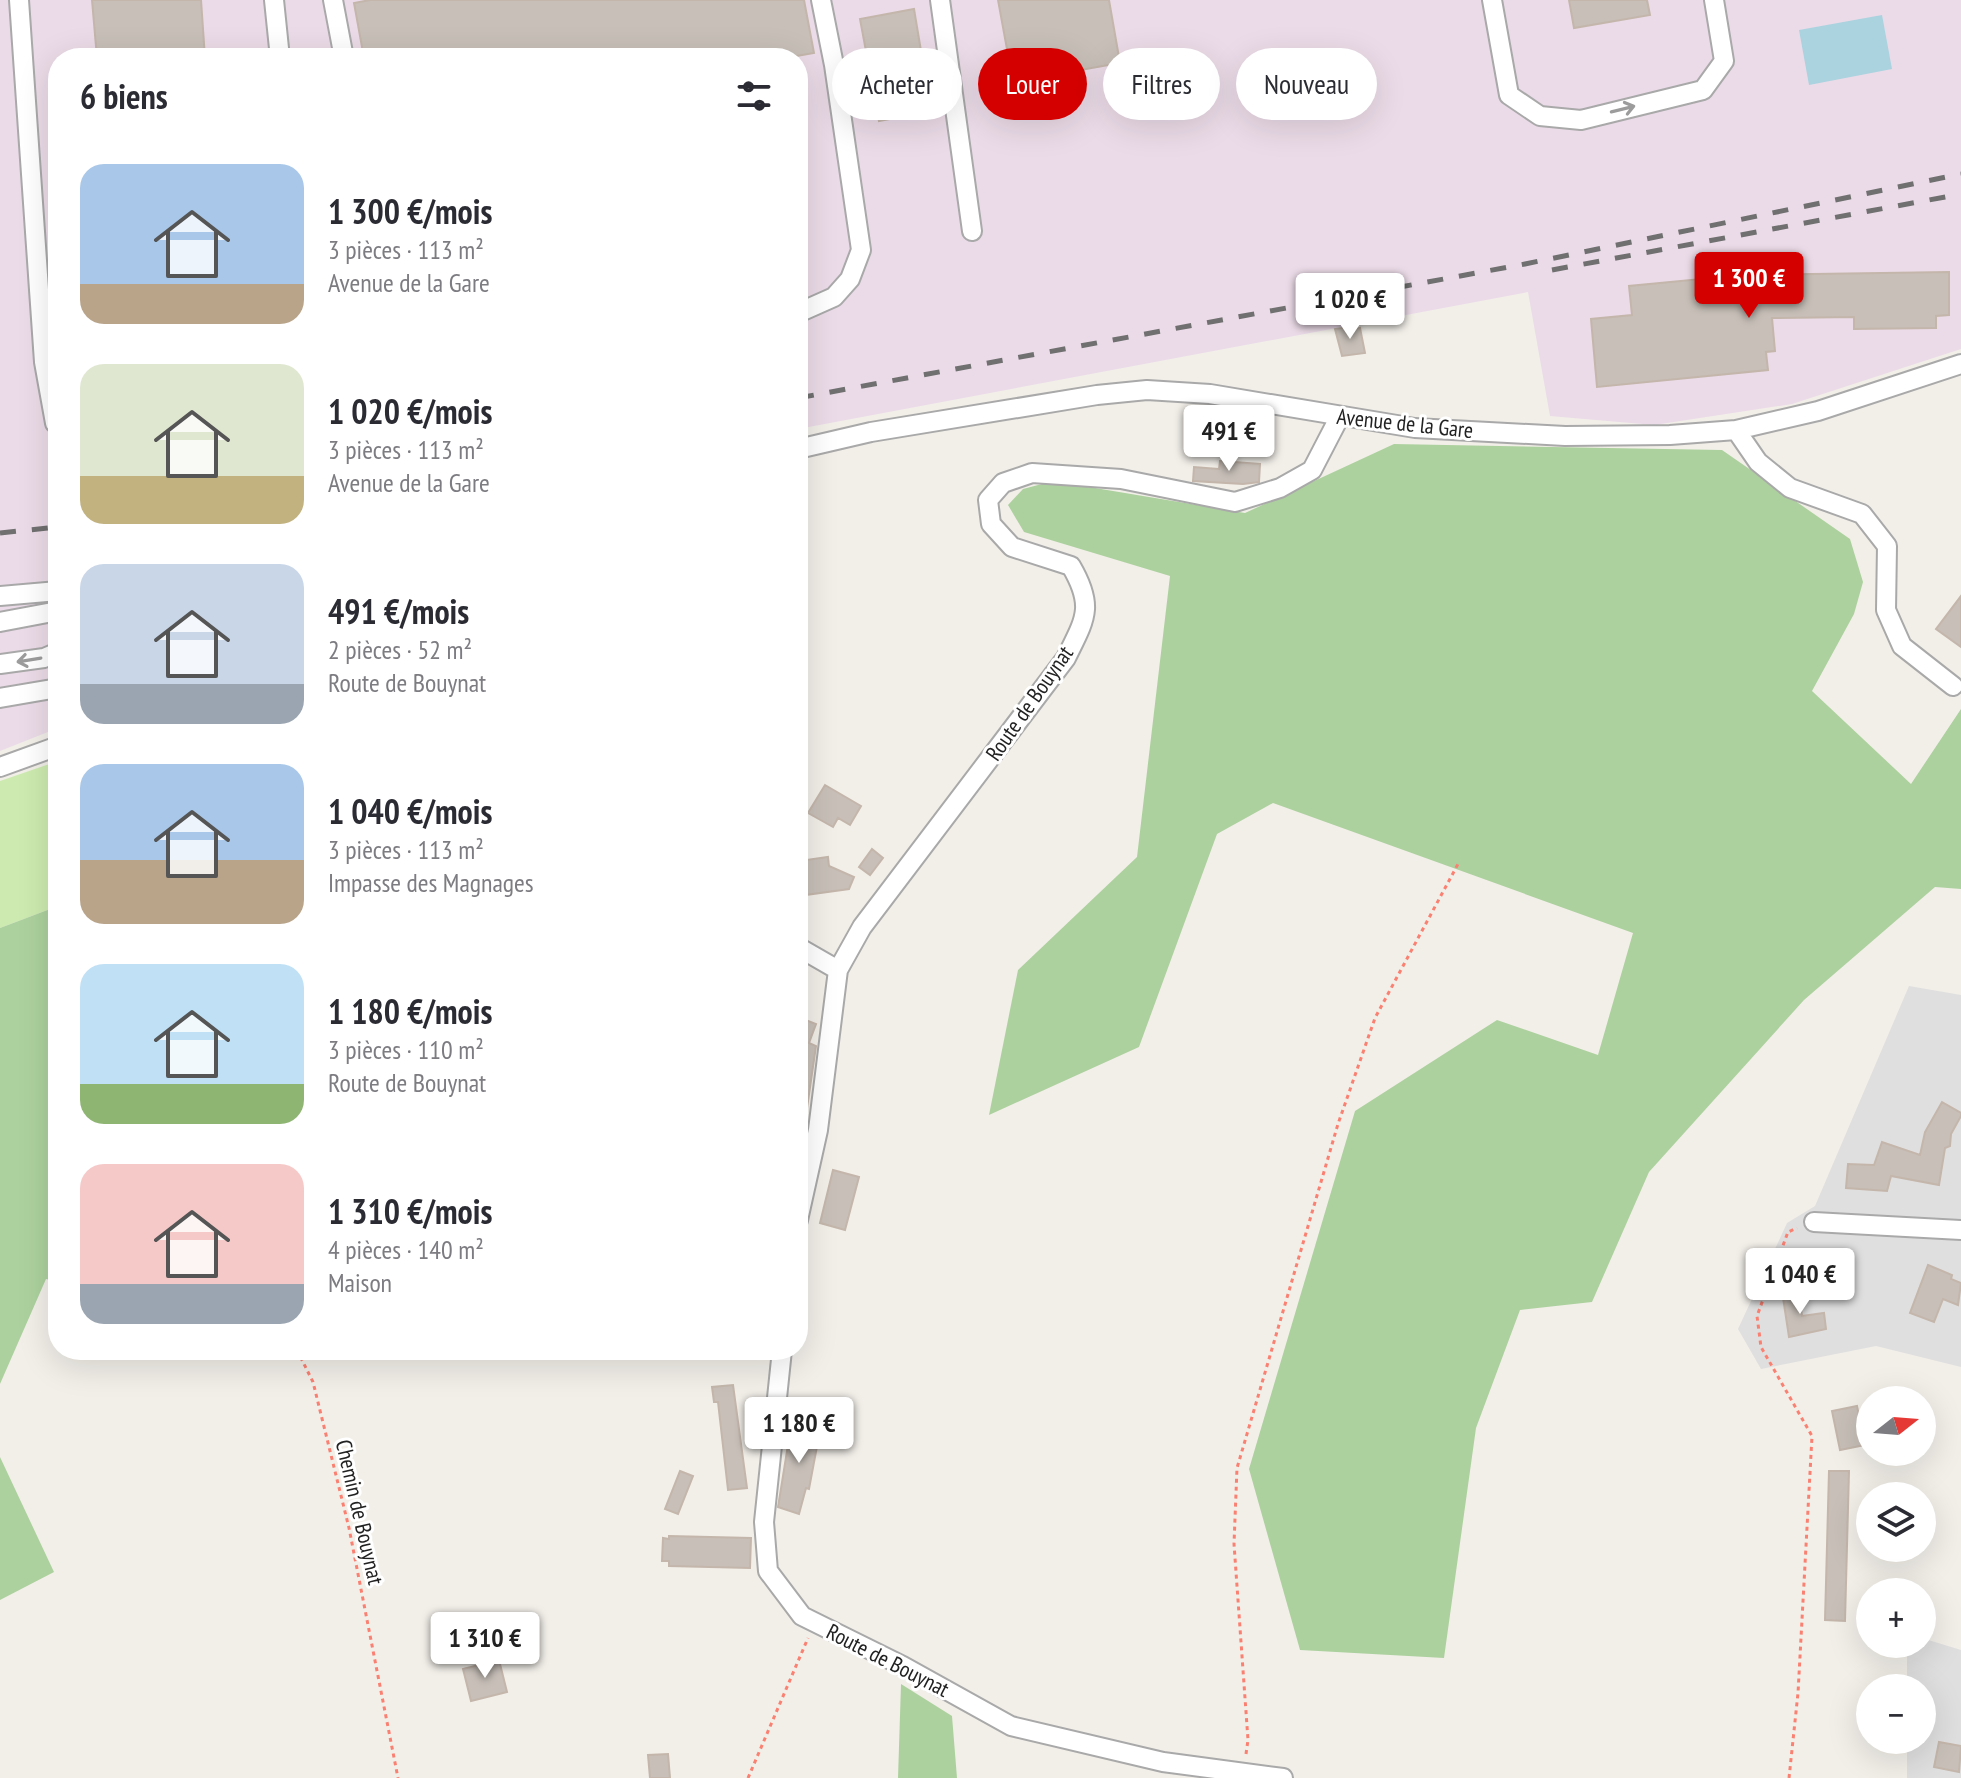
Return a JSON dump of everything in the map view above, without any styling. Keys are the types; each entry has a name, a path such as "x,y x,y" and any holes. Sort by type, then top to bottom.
{"street":[{"path":"19,0 48,384"},
{"path":"274,0 279,48"},
{"path":"333,0 342,48"},
{"path":"808,309 834,297 850,279 861,250 834,65 821,0"},
{"path":"940,0 972,231"},
{"path":"1492,0 1509,95 1540,116 1581,120 1703,90 1724,61 1714,0"},
{"name":"Avenue de la Gare","path":"808,447 871,432 1097,395 1147,390 1210,394 1415,428 1565,436 1670,435 1736,430 1818,411 1961,364"},
{"name":"Route de Bouynat","path":"808,1175 818,1130 838,970 862,927 1066,658 1086,615 1083,587 1071,566 1012,547 991,524 988,500 1003,483 1032,473 1121,479 1235,502 1280,488 1312,470 1340,416"},
{"path":"1736,430 1758,462 1790,488 1862,514 1887,546 1886,610 1902,646 1953,686"},
{"path":"0,596 48,592"},
{"path":"0,622 48,613"},
{"path":"0,664 48,656"},
{"path":"0,698 48,690"},
{"path":"0,767 48,750"},
{"path":"808,953 838,970"},
{"path":"1814,1222 1961,1230"},
{"name":"Route de Bouynat","path":"781,1360 764,1522 768,1571 802,1616 903,1666 1011,1726 1163,1762 1283,1778"}],"path":[{"path":"1243,1775 1248,1740 1234,1544 1237,1468 1338,1124 1375,1018 1458,864"},
{"path":"1789,1778 1798,1693 1812,1436 1761,1347 1757,1316 1788,1232 1814,1222"},
{"name":"Chemin de Bouynat","path":"302,1360 313,1382 349,1528 398,1778"},
{"path":"748,1778 816,1623"}],"shaded area":[{"path":"0,0 1961,0 1961,349 1792,404 1654,425 1550,416 1528,292 808,427 808,48 48,48 48,732 0,751"},
{"path":"1909,986 1961,995 1961,1367 1876,1346 1761,1369 1738,1329 1787,1223 1815,1206"},
{"path":"1936,1642 1961,1650 1961,1778 1907,1778 1907,1754 1936,1754 1936,1674 1907,1674 1907,1658 1936,1658"}],"green space":[{"path":"1394,444 1722,450 1850,539 1863,582 1854,614 1812,691 1911,784 1961,709 1961,889 1935,887 1804,1000 1649,1172 1592,1302 1520,1310 1476,1428 1444,1658 1300,1650 1249,1469 1355,1111 1497,1020 1598,1055 1633,933 1273,803 1217,834 1139,1047 989,1115 1018,970 1137,857 1170,576 1024,532 1008,505 1023,489 1053,481 1245,513"},
{"path":"48,764 48,910 0,928 0,781"},
{"path":"48,910 48,1280 0,1384 0,928"},
{"path":"0,1457 54,1572 0,1600"},
{"path":"901,1684 952,1716 957,1778 898,1778"}],"water":[{"path":"1882,15 1892,69 1809,85 1799,30"}],"building":[{"path":"92,0 201,0 204,48 96,48"},
{"path":"370,0 804,0 814,53 808,54 808,48 362,48 354,3"},
{"path":"998,0 1109,0 1117,48 1103,48 1103,66 1087,69 1087,48 1007,48"},
{"path":"1569,0 1647,0 1650,15 1574,28"},
{"path":"914,9 920,48 865,48 860,19"},
{"path":"1949,272 1949,315 1936,316 1936,328 1854,329 1854,317 1772,318 1775,351 1766,352 1768,370 1597,387 1591,319 1632,315 1629,286 1746,278 1748,275"},
{"path":"1350,327 1351,330 1360,328 1365,353 1342,356 1335,329"},
{"path":"1220,461 1260,464 1259,482 1193,481 1194,467 1219,469"},
{"path":"1961,596 1961,647 1936,629"},
{"path":"825,785 861,806 850,825 838,818 833,827 808,813"},
{"path":"872,849 883,858 870,875 859,867"},
{"path":"828,857 829,866 854,877 849,889 808,895 808,860"},
{"path":"808,1021 816,1024 809,1043 816,1046 808,1101"},
{"path":"1942,1102 1961,1113 1961,1116 1951,1134 1950,1146 1945,1148 1939,1185 1891,1176 1887,1191 1846,1188 1848,1164 1874,1165 1882,1142 1920,1155 1925,1132"},
{"path":"833,1170 859,1177 845,1230 820,1223"},
{"path":"1928,1265 1952,1275 1951,1279 1961,1283 1958,1305 1943,1299 1934,1322 1910,1313"},
{"path":"1798,1289 1802,1316 1824,1313 1826,1329 1789,1337 1782,1291"},
{"path":"733,1385 747,1488 728,1490 718,1402 714,1402 712,1387"},
{"path":"1856,1406 1856,1447 1840,1450 1832,1411"},
{"path":"792,1420 821,1425 809,1489 806,1488 799,1514 778,1507"},
{"path":"680,1471 693,1476 678,1514 665,1509"},
{"path":"1829,1471 1849,1471 1845,1621 1825,1620"},
{"path":"669,1536 751,1538 750,1568 669,1566 669,1561 662,1561 663,1538 669,1539"},
{"path":"499,1660 507,1692 471,1701 463,1669"},
{"path":"1939,1742 1961,1746 1959,1772 1934,1767"},
{"path":"668,1754 670,1778 650,1778 648,1755"}],"railway":[{"path":"808,396 1525,264 1961,174"},
{"path":"1552,270 1961,194"},
{"path":"0,533 48,528"}]}
